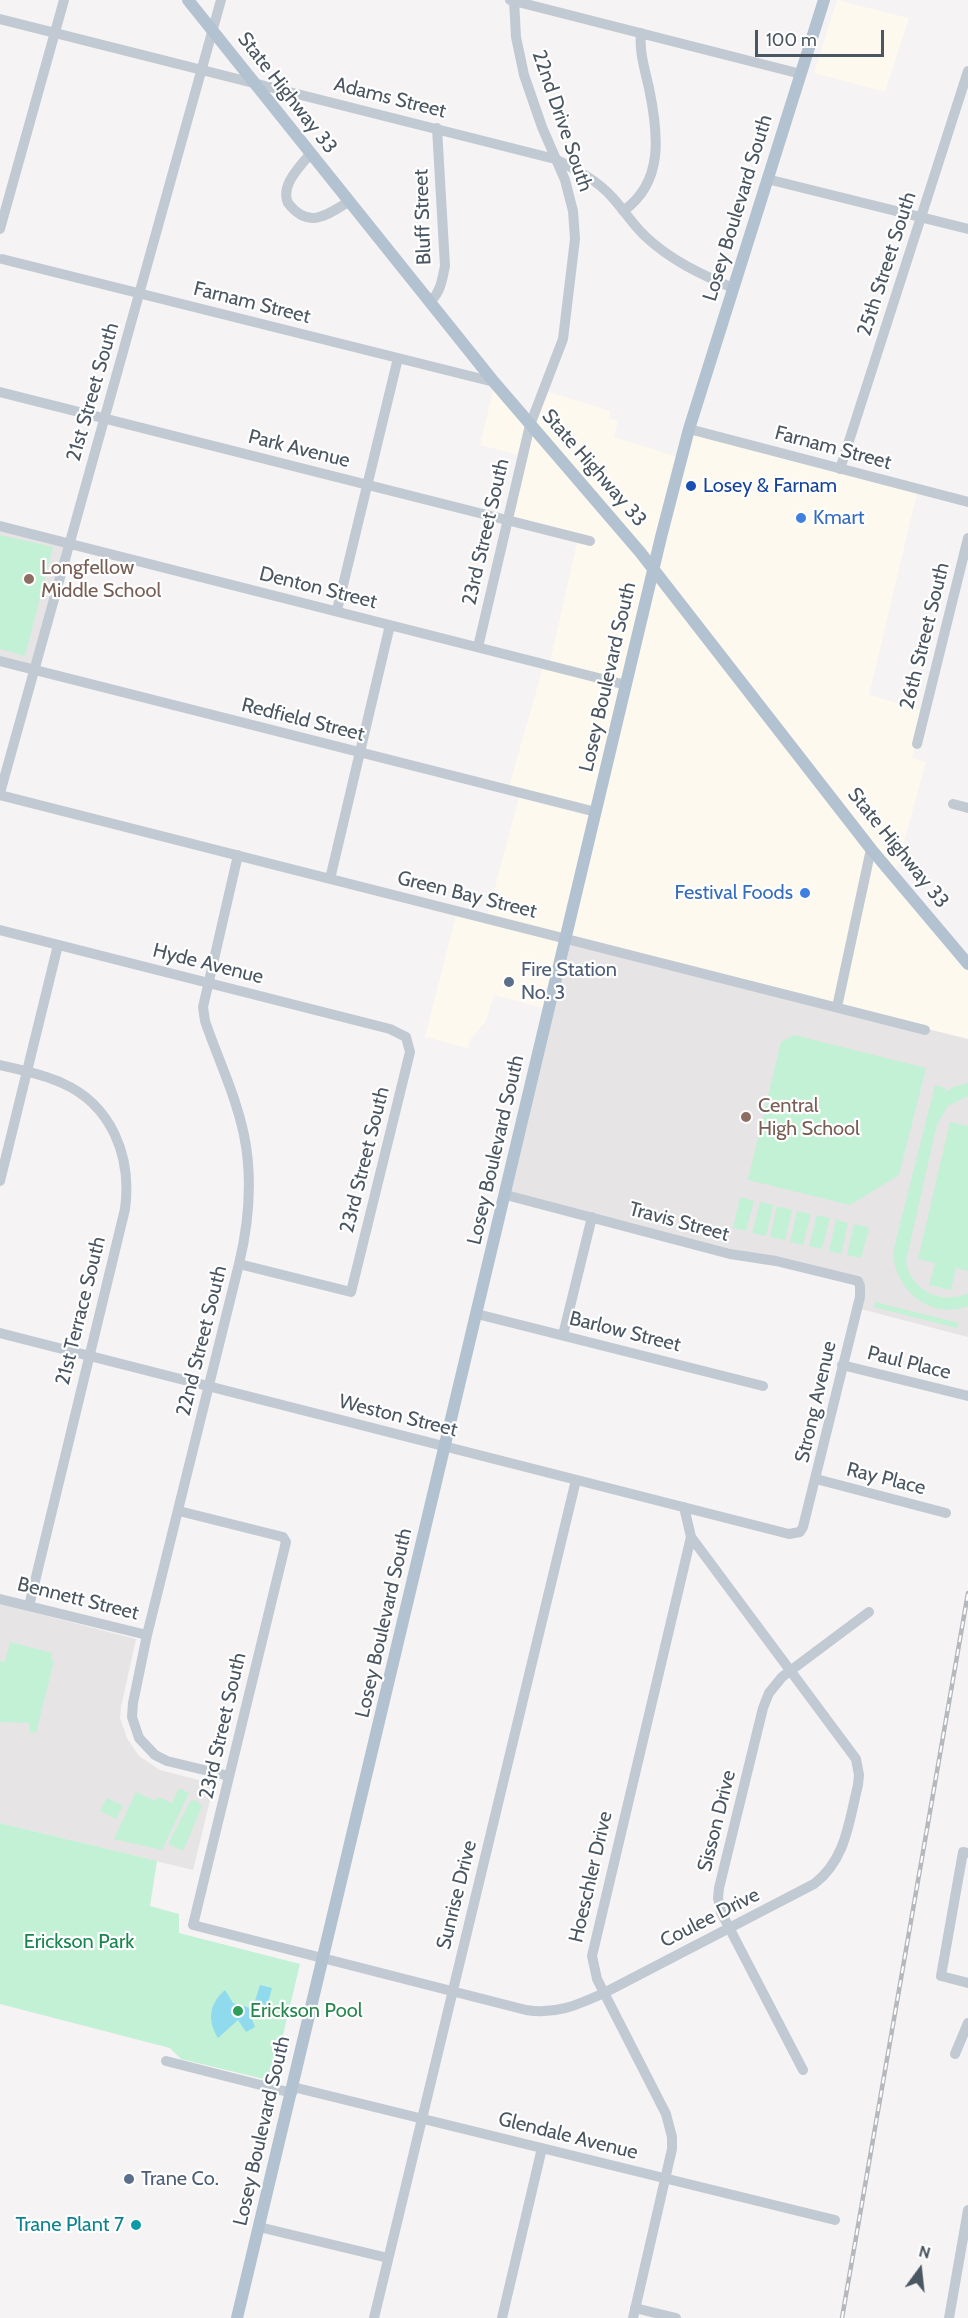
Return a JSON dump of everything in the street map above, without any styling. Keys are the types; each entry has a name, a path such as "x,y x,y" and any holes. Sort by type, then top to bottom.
{"main road":[{"name":"State Highway 33","path":"188,0 494,382 653,568 871,849 968,964"},
{"name":"Losey Boulevard South","path":"237,2318 567,939 653,568 689,429 824,0"}],"street":[{"path":"0,229 64,0"},
{"name":"21st Street South","path":"0,794 221,0"},
{"path":"512,0 801,74"},
{"name":"22nd Drive South","path":"512,0 516,37 524,75 565,180 573,211 575,239 572,279 561,349 530,425"},
{"name":"Adams Street","path":"0,19 555,159 598,184 645,237 673,258 733,288"},
{"path":"623,211 633,205 644,191 653,173 656,157 655,125 640,49 641,33"},
{"name":"25th Street South","path":"840,469 968,71"},
{"name":"Bluff Street","path":"431,301 438,294 442,284 445,266 437,128"},
{"path":"310,154 287,188 286,199 292,209 308,217 320,218 348,202"},
{"path":"767,179 968,229"},
{"name":"Farnam Street","path":"1,257 494,382"},
{"path":"337,610 398,358"},
{"name":"Park Avenue","path":"0,392 590,541"},
{"name":"23rd Street South","path":"478,647 530,425"},
{"name":"Farnam Street","path":"689,429 968,502"},
{"name":"Denton Street","path":"0,526 626,685"},
{"name":"26th Street South","path":"917,744 968,538"},
{"path":"330,879 390,625"},
{"name":"Redfield Street","path":"0,661 596,812"},
{"name":"Green Bay Street","path":"0,794 925,1030"},
{"path":"953,804 968,808"},
{"path":"837,1007 871,849"},
{"name":"22nd Street South","path":"229,1776 166,1761 154,1755 139,1738 132,1717 147,1635 239,1264 248,1212 248,1157 237,1108 202,1007 238,855"},
{"name":"Hyde Avenue","path":"0,930 390,1029 406,1037"},
{"path":"0,1181 58,945"},
{"name":"23rd Street South","path":"239,1264 351,1292 410,1052 406,1037"},
{"path":"0,1065 27,1071"},
{"name":"21st Terrace South","path":"27,1071 61,1082 90,1100 115,1132 124,1156 127,1186 124,1209 29,1606"},
{"name":"Travis Street","path":"506,1195 730,1254 776,1261 844,1278"},
{"path":"563,1335 592,1217"},
{"name":"Strong Avenue","path":"787,1533 796,1534 802,1529 861,1292 858,1281 849,1277 844,1278"},
{"name":"Barlow Street","path":"477,1314 763,1386"},
{"name":"Weston Street","path":"0,1333 787,1533"},
{"name":"Paul Place","path":"842,1365 968,1396"},
{"name":"Ray Place","path":"816,1479 946,1512"},
{"name":"Sunrise Drive","path":"374,2318 576,1480"},
{"name":"Coulee Drive","path":"193,1925 452,1992 526,2010 544,2012 568,2009 604,1993 807,1888 829,1872 841,1850 858,1785 858,1767 850,1750 691,1537 684,1507"},
{"name":"23rd Street South","path":"179,1511 283,1536 286,1542 193,1925"},
{"name":"Hoeschler Drive","path":"634,2313 666,2178 672,2137 666,2114 604,1993 593,1965 593,1944 691,1537"},
{"name":"Bennett Street","path":"0,1599 147,1635"},
{"name":"Sisson Drive","path":"803,2070 721,1912 718,1898 765,1701 774,1684 869,1612"},
{"path":"966,1853 941,1976 968,1983"},
{"path":"955,2054 968,2023"},
{"name":"Glendale Avenue","path":"166,2061 422,2119 835,2220"},
{"path":"502,2318 542,2148"},
{"path":"949,2318 968,2210"},
{"path":"260,2227 387,2258"},
{"path":"634,2313 676,2318"}],"shaded area":[{"path":"837,0 909,18 885,92 814,73"},
{"path":"494,382 529,425 543,390 610,411 609,418 618,421 614,437 681,458 689,429 918,489 869,695 925,711 912,758 926,762 894,878 968,964 968,1039 925,1030 550,1010 494,995 486,1021 470,1040 468,1048 425,1037 457,911 487,918 520,793 508,790 544,664 551,665 578,538 509,520 522,456 480,445"},
{"name":"Longfellow Middle School","path":"0,526 68,543 34,670 0,661"},
{"name":"Central High School","path":"567,939 968,1039 968,1337 857,1308 860,1286 506,1195"},
{"path":"0,1604 136,1639 120,1718 127,1738 139,1756 160,1770 214,1784 193,1870 0,1823"}],"green space":[{"name":"Longfellow Middle School","path":"0,535 53,547 25,656 0,649"},
{"path":"794,1035 926,1068 899,1175 850,1205 748,1180 781,1042"},
{"path":"968,1083 968,1096 948,1106 937,1124 906,1261 914,1280 929,1293 948,1298 968,1293 968,1306 941,1309 917,1299 908,1290 900,1279 893,1252 935,1085 946,1088 945,1093 953,1087"},
{"path":"950,1122 968,1126 968,1271 956,1268 951,1290 929,1285 935,1263 918,1259"},
{"path":"740,1197 754,1201 746,1231 733,1228"},
{"path":"760,1202 773,1205 766,1236 752,1233"},
{"path":"777,1206 792,1210 785,1240 770,1237"},
{"path":"797,1211 811,1214 803,1245 790,1242"},
{"path":"817,1215 830,1218 822,1249 809,1246"},
{"path":"836,1220 848,1223 841,1254 829,1251"},
{"path":"854,1224 869,1228 861,1258 847,1255"},
{"path":"875,1302 959,1323 957,1328 874,1307"},
{"path":"10,1642 52,1653 51,1660 54,1661 36,1733 30,1732 29,1723 0,1722 0,1661 5,1662"},
{"path":"179,1788 189,1793 162,1850 114,1839 136,1792 155,1801 158,1797 172,1803"},
{"path":"107,1798 123,1806 116,1819 100,1811"},
{"path":"191,1800 197,1801 202,1806 184,1849 181,1850 170,1845 169,1842"},
{"name":"Erickson Park","path":"0,1823 157,1861 150,1906 179,1914 179,1933 300,1964 272,2081 181,2059 170,2048 0,2004"}],"water":[{"name":"Erickson Pool","path":"260,1985 272,1988 264,2017 250,2014 255,2027 246,2032 238,2020 218,2038 212,2025 211,2012 220,1995 225,1990 233,2003 250,2008"}],"railway":[{"path":"842,2318 968,1593"}],"place":[{"name":"Losey & Farnam","path":"691,486"},
{"name":"Kmart","path":"801,518"},
{"name":"Longfellow Middle School","path":"29,579"},
{"name":"Festival Foods","path":"805,893"},
{"name":"Fire Station No. 3","path":"509,982"},
{"name":"Central High School","path":"746,1117"},
{"name":"Erickson Pool","path":"238,2011"},
{"name":"Trane Co.","path":"129,2179"},
{"name":"Trane Plant 7","path":"136,2225"}]}
